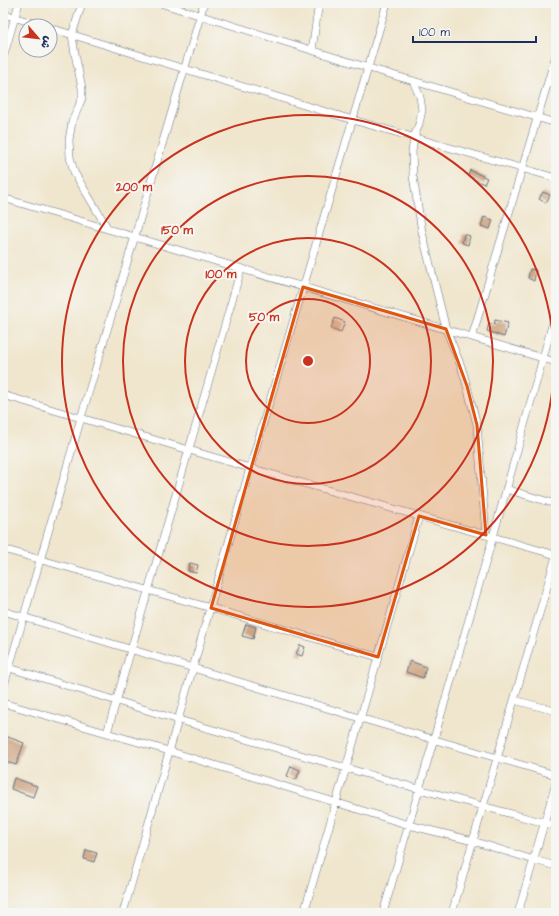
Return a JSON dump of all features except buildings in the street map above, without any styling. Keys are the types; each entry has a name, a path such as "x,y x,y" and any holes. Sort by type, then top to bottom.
{"street":[{"path":"3,58 19,3"},
{"path":"82,3 72,35 82,88 82,98 72,122 69,140 70,157 74,172 108,229"},
{"path":"160,3 369,68 556,123"},
{"path":"3,689 6,667 24,617 41,560 81,418 204,3"},
{"path":"312,50 318,3"},
{"path":"123,913 250,468 388,3"},
{"path":"3,14 18,19"},
{"path":"58,31 353,120 556,178"},
{"path":"472,337 556,54"},
{"path":"413,81 420,97 422,110 414,137 412,152 413,176 422,232 446,329 461,366 476,425 490,536"},
{"path":"3,198 556,362"},
{"path":"106,733 241,269"},
{"path":"383,913 434,739 490,536 506,489 556,311"},
{"path":"3,395 556,556 452,913"},
{"path":"506,489 556,504"},
{"path":"304,913 419,516"},
{"path":"3,549 378,657"},
{"path":"3,611 556,775"},
{"path":"6,667 179,720 419,789 556,826"},
{"path":"514,700 556,711"},
{"path":"3,703 409,825 473,841 556,866"},
{"path":"518,913 556,783"}],"highlighted area":[{"path":"303,287 446,329 467,386 477,425 486,535 419,516 378,657 211,608"}]}
